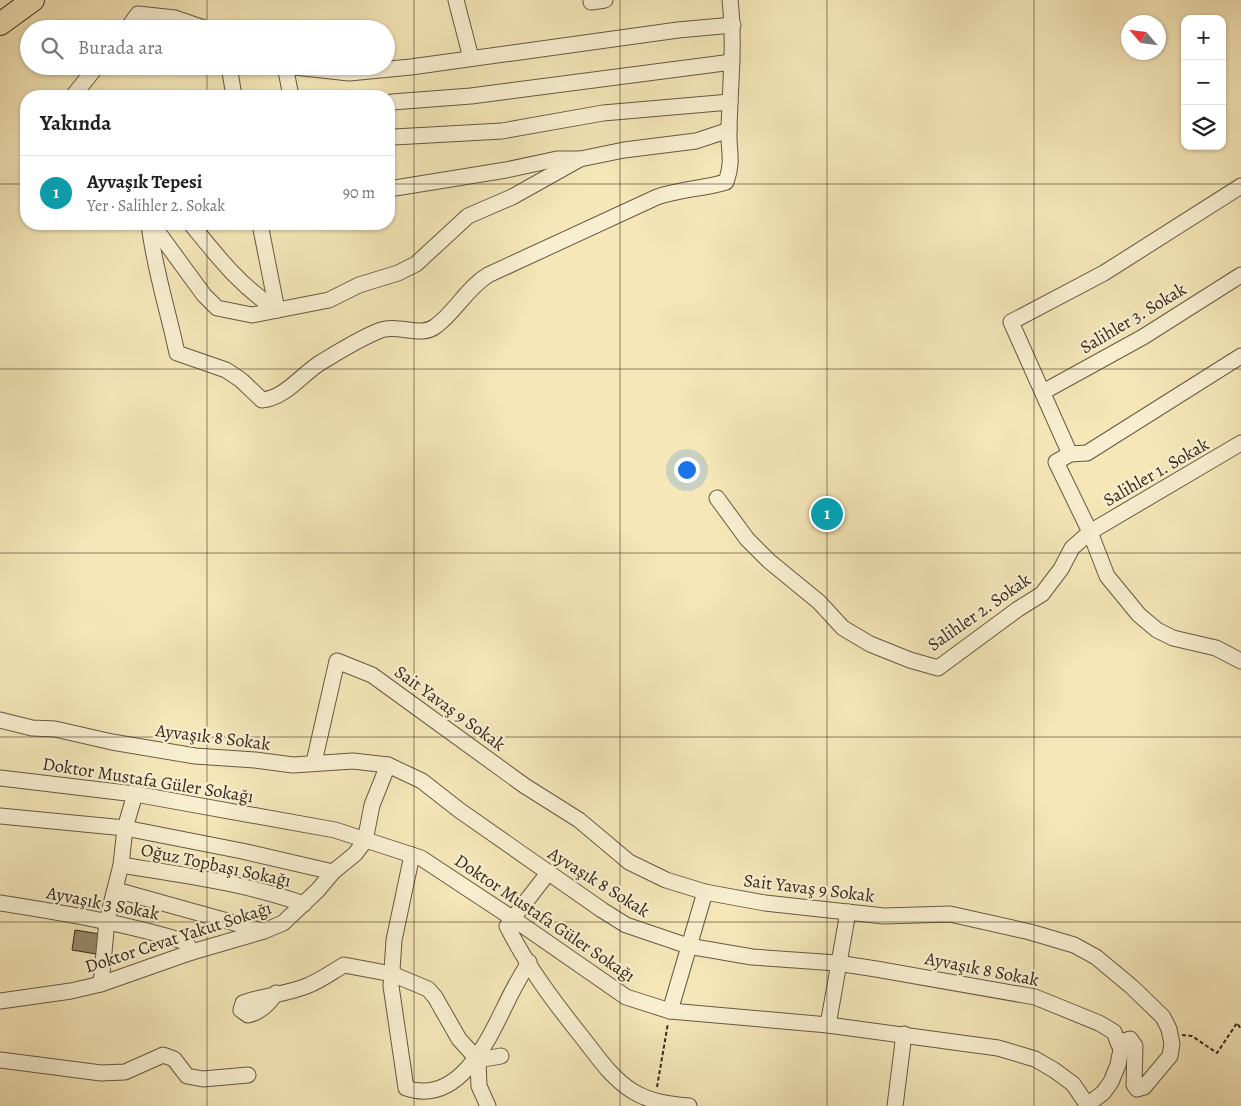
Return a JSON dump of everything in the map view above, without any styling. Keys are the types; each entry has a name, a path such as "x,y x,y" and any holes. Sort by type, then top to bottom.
{"highway":[{"path":"0,24 33,0"}],"street":[{"path":"456,0 471,58"},
{"path":"150,230 152,252 166,299 177,354 226,370 241,380 262,400 273,399 319,364 382,330 402,327 422,331 436,326 475,283 488,275 657,197 680,189 708,188 726,182 732,166 728,130 733,25 730,0"},
{"path":"133,20 138,14 181,20"},
{"path":"395,69 733,25"},
{"path":"395,102 471,96 732,62"},
{"path":"78,90 90,75"},
{"path":"231,75 233,90"},
{"path":"287,75 290,90"},
{"path":"395,137 502,131 603,113 730,102"},
{"path":"395,188 506,170 557,159 580,159 624,150 696,141 728,130"},
{"path":"154,230 204,296 217,308 252,315 329,300 359,285 398,273 416,264 468,216 512,197 580,159"},
{"path":"1070,454 1012,322 1104,273 1241,186"},
{"path":"196,230 216,256 256,296 277,310"},
{"path":"261,230 277,310"},
{"name":"Salihler 3. Sokak","path":"1043,392 1143,337 1241,275"},
{"path":"1241,356 1087,452 1070,454 1056,462 1090,532 1107,576 1139,615 1172,638 1216,648 1241,661"},
{"name":"Salihler 1. Sokak","path":"1090,532 1241,443"},
{"name":"Salihler 2. Sokak","path":"717,498 747,539 769,562 819,602 843,628 870,644 910,660 938,668 1018,609 1042,594 1061,569 1072,548 1090,532"},
{"name":"Sait Yavaş 9 Sokak","path":"314,762 337,661 372,675 400,693 525,786 579,820 629,862 666,880 705,892 766,903 884,916 950,914 1030,932 1074,945 1096,957 1132,987 1163,1017 1170,1033"},
{"name":"Ayvaşık 8 Sokak","path":"0,720 32,728 54,729 112,742 195,756 255,760 293,766 314,762 353,761 388,766 422,781 458,810 626,925 688,946 752,957 838,964 929,977 1035,997 1099,1023 1114,1032 1118,1042"},
{"path":"365,840 372,805 388,766"},
{"name":"Doktor Mustafa Güler Sokağı","path":"0,778 135,794 335,830 421,858 626,997 670,1011 828,1025 998,1048 1035,1060 1054,1070 1073,1084 1088,1105"},
{"path":"101,984 106,920 116,890 125,828 135,794"},
{"path":"1,819 125,828 242,851 333,872"},
{"name":"Doktor Cevat Yakut Sokağı","path":"0,1001 71,991 101,984 192,952 264,931 283,923 304,904 333,872 354,854 365,840"},
{"path":"412,855 394,940 392,974 394,1017 406,1088 422,1093 447,1090 460,1081 478,1060 529,962"},
{"name":"Oğuz Topbaşı Sokağı","path":"121,865 197,877 272,894 304,904"},
{"path":"548,873 507,926 548,994 603,1064 633,1091 654,1101 689,1106"},
{"path":"116,890 264,931"},
{"path":"670,1011 705,892"},
{"name":"Ayvaşık 3 Sokak","path":"0,903 106,920 186,942 192,952"},
{"path":"828,1025 848,912"},
{"path":"276,993 309,986 344,966 392,974 428,989 435,997 459,1039 478,1060 479,1086 488,1106"},
{"path":"1088,1105 1103,1093 1111,1082 1121,1049 1118,1042 1130,1039 1135,1046 1134,1085 1137,1089 1144,1087 1170,1056 1172,1044 1170,1033"},
{"path":"895,1106 904,1034"},
{"path":"0,1060 101,1073 125,1072 163,1055 174,1059 187,1076 203,1079 248,1075"},
{"path":"478,1060 501,1056"}],"path":[{"path":"654,1101 670,1011"},
{"path":"1170,1033 1192,1036 1217,1053 1237,1023 1241,1029"}],"building":[{"path":"75,930 100,934 96,954 72,950"}],"place":[{"name":"Ayvaşık Tepesi","path":"827,514"}]}
